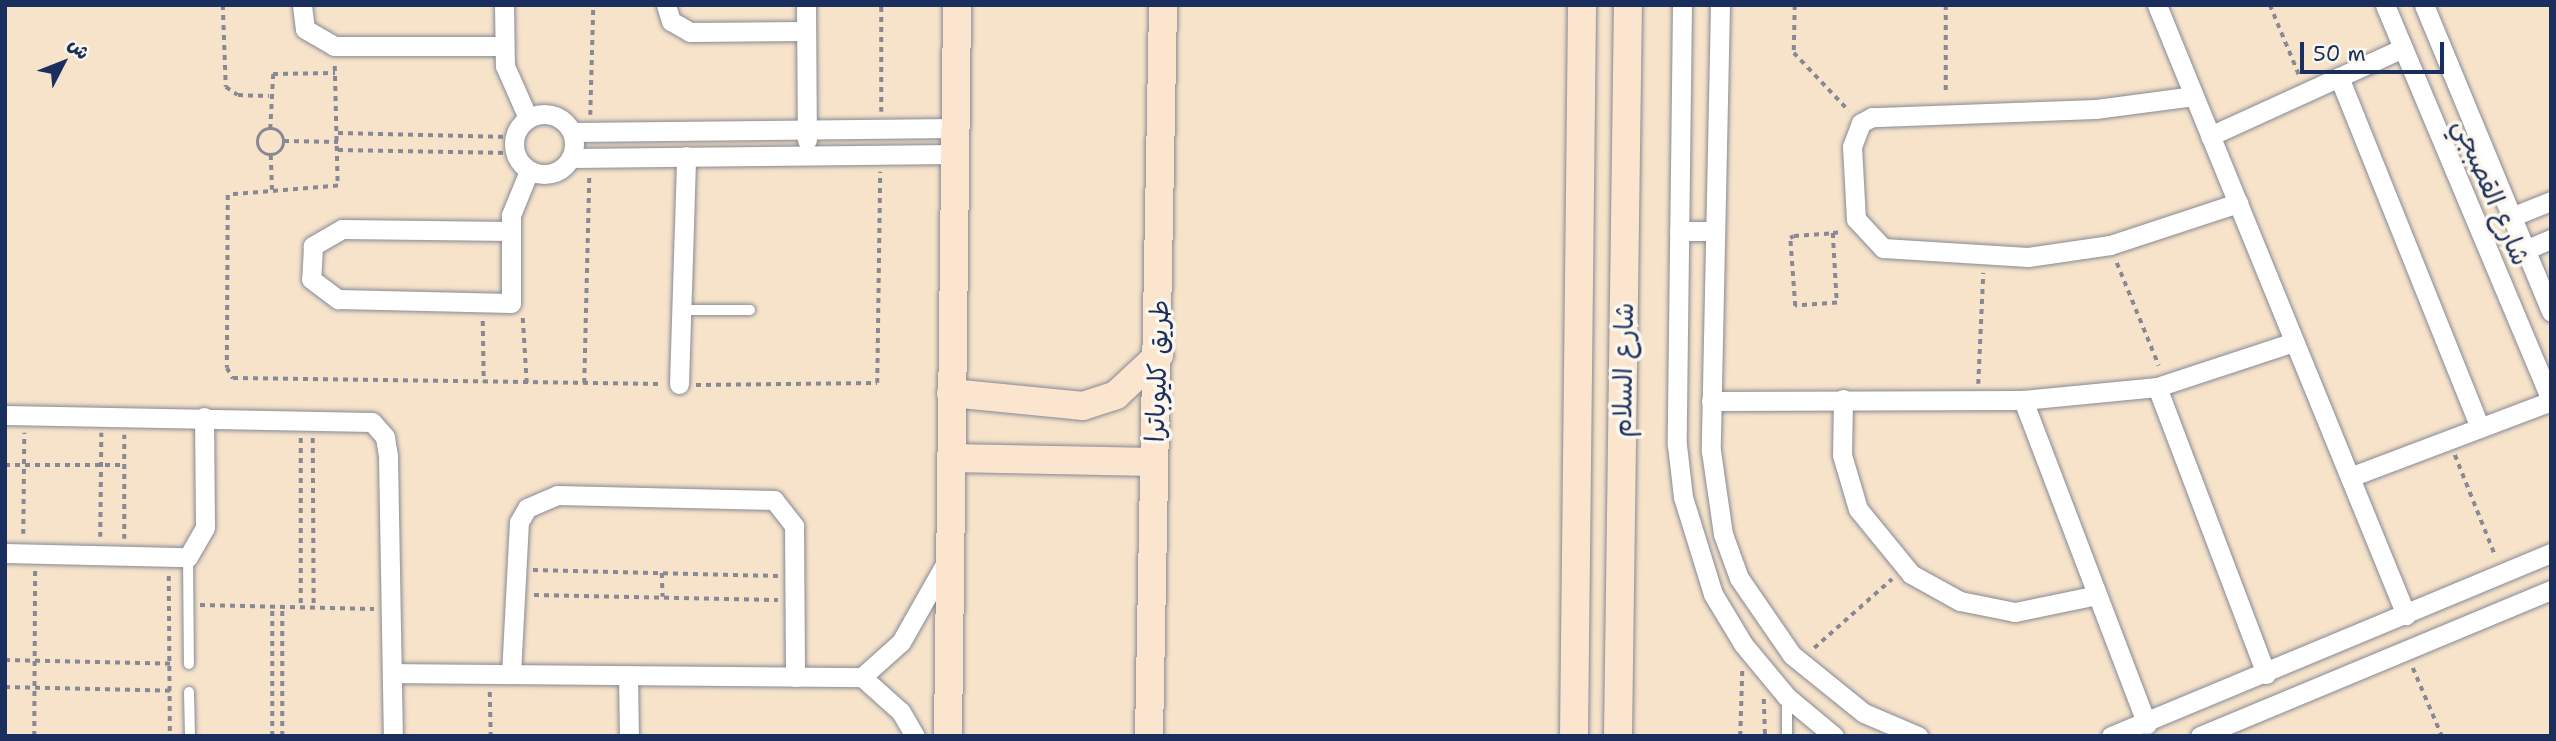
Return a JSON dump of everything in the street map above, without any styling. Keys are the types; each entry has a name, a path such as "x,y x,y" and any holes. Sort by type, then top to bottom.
{"main road":[{"path":"948,736 957,5"},
{"name":"طريق كليوباترا","path":"1150,736 1154,461 1159,355 1163,5"},
{"name":"شارع السلام","path":"1574,736 1582,5"},
{"name":"شارع السلام","path":"1618,736 1628,5"},
{"path":"951,393 1083,407 1116,395 1159,355"},
{"path":"951,458 1154,461"}],"street":[{"path":"302,5 305,29 334,46 504,46"},
{"path":"504,5 504,46 509,85 528,118"},
{"path":"666,5 671,21 690,32 806,31"},
{"path":"806,5 807,155"},
{"path":"1682,5 1677,445 1683,497 1713,594 1743,644 1787,696 1834,736"},
{"path":"1720,5 1711,401 1713,489 1723,534 1763,618 1798,662 1864,713 1918,736"},
{"path":"2157,5 2406,615"},
{"name":"شارع القصبجي","path":"2385,5 2551,400"},
{"name":"شارع القصبجي","path":"2424,5 2551,312"},
{"path":"2210,136 2403,48"},
{"path":"2339,77 2480,428"},
{"path":"2194,96 2095,109 1885,115 1861,124 1852,146 1852,205 1863,230 1883,248 1984,257 2110,245 2238,203"},
{"path":"528,118 553,115 581,132 881,128 955,141"},
{"path":"528,118 515,145 529,171"},
{"path":"580,157 581,132"},
{"path":"2444,146 2475,132"},
{"path":"529,171 553,173 580,157 807,155 955,141"},
{"path":"679,384 686,156"},
{"path":"511,231 342,229 319,240 308,262 311,279 338,299 511,303 514,199 529,171"},
{"path":"2511,217 2551,201"},
{"path":"1679,231 1714,231"},
{"path":"2525,250 2551,239"},
{"path":"1711,401 2023,400 2162,385 2294,342"},
{"path":"2162,385 2266,674"},
{"path":"1843,399 1848,483 1872,534 1904,568 1934,590 1987,608 2043,610 2097,595"},
{"path":"2023,400 2147,724"},
{"path":"2350,477 2551,400"},
{"path":"15,415 307,418 372,422 385,437 393,736"},
{"path":"21,554 124,559 178,558 205,527 204,417"},
{"path":"511,674 519,522 540,498 757,498 787,510 794,576 795,677"},
{"path":"2111,736 2147,724 2551,553"},
{"path":"391,673 862,677 901,642 950,557"},
{"path":"2200,736 2551,590"},
{"path":"628,675 629,736"},
{"path":"862,677 901,712 915,736"}],"lane":[{"path":"681,310 750,310"},
{"path":"178,558 189,605 189,664"},
{"path":"189,692 190,736"},
{"path":"1787,696 1787,736"}],"path":[{"path":"223,5 226,87 238,95 269,96"},
{"path":"581,132 593,5"},
{"path":"881,5 881,128"},
{"path":"1795,5 1794,53 1861,124"},
{"path":"1946,5 1946,115"},
{"path":"2270,5 2306,92"},
{"path":"272,190 271,155 258,141 270,129 269,96 277,72 335,73"},
{"path":"270,129 284,141 338,142"},
{"path":"337,133 515,145"},
{"path":"271,155 284,141"},
{"path":"338,150 515,145"},
{"path":"580,157 584,383"},
{"path":"1833,233 1837,303 1796,306 1789,240 1833,233 1863,230"},
{"path":"2110,245 2162,385"},
{"path":"1977,400 1984,257"},
{"path":"483,302 484,382"},
{"path":"511,303 528,331 527,383"},
{"path":"15,415 24,465 21,554 34,661 34,736"},
{"path":"100,557 102,416"},
{"path":"124,559 125,417"},
{"path":"301,607 307,418"},
{"path":"307,418 314,608"},
{"path":"2448,440 2502,574"},
{"path":"5,465 124,465"},
{"path":"170,736 169,664 178,558"},
{"path":"1798,662 1904,568"},
{"path":"517,570 794,576"},
{"path":"662,573 663,597"},
{"path":"515,594 794,601"},
{"path":"189,605 390,609"},
{"path":"271,736 272,607"},
{"path":"282,607 282,736"},
{"path":"1739,735 1743,644"},
{"path":"2405,650 2442,736"},
{"path":"5,660 189,664"},
{"path":"1764,672 1765,736"},
{"path":"490,674 491,736"},
{"path":"5,687 189,692"}]}
